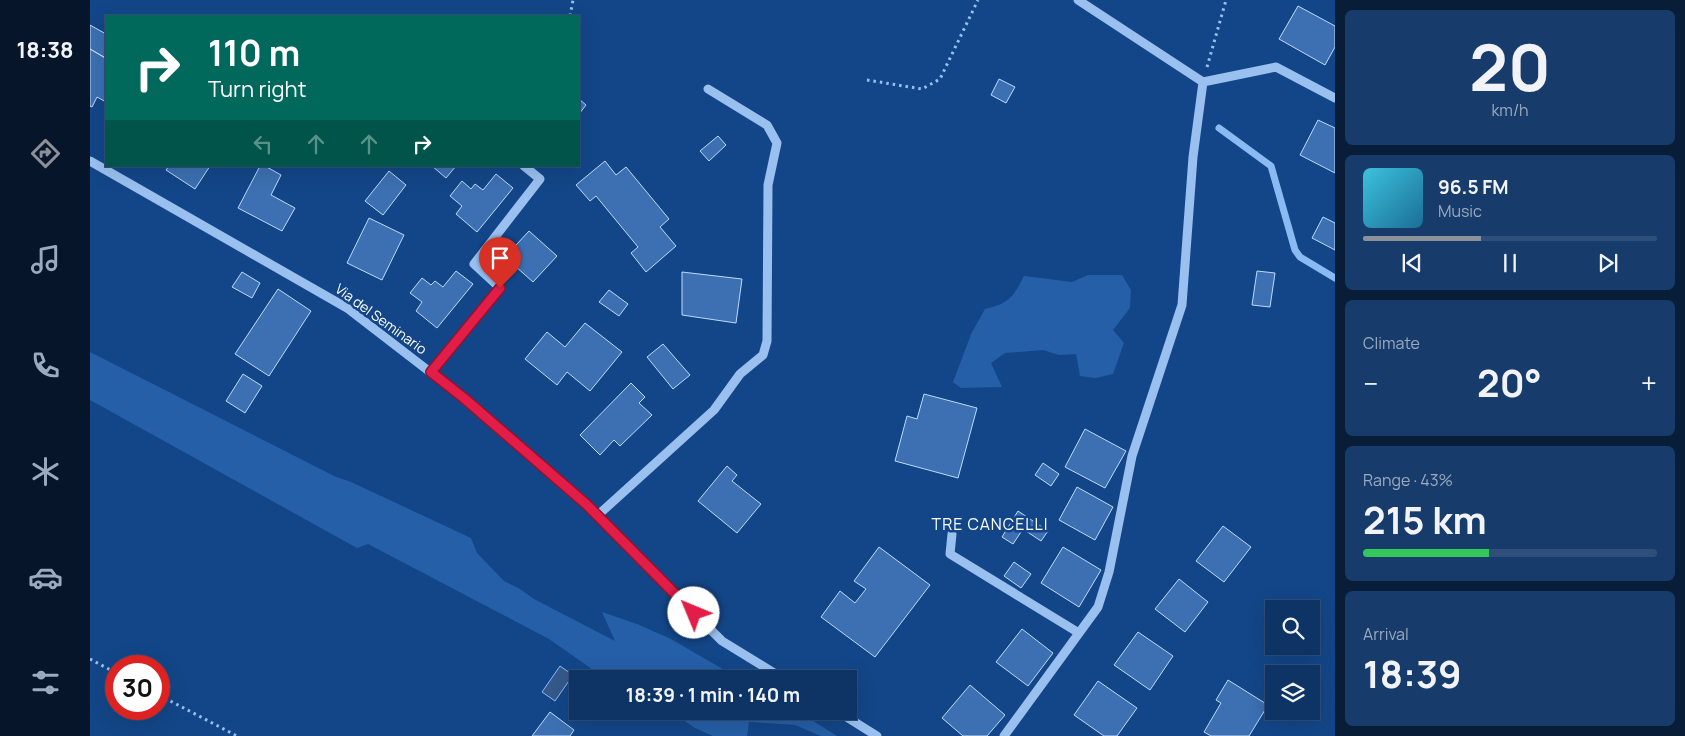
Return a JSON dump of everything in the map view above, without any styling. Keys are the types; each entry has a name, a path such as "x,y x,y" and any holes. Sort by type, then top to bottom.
{"street":[{"path":"1078,0 1203,82 1276,67 1335,98"},
{"path":"1004,736 1098,607 1109,572 1132,456 1182,305 1192,157 1203,82"},
{"path":"597,516 714,410 740,374 763,356 767,341 768,186 777,143 767,125 708,89"},
{"name":"Via del Seminario","path":"90,162 347,308 465,399 597,516 722,641 769,670"},
{"path":"431,372 500,288 474,264 540,179 525,167"},
{"path":"952,534 950,554 1079,634"},
{"path":"851,720 877,736"}],"path":[{"path":"570,15 573,0"},
{"path":"867,80 922,88 940,79 978,0"},
{"path":"1203,82 1226,0"},
{"path":"90,659 105,667"},
{"path":"170,701 237,736"}],"shaded area":[{"path":"1088,275 1122,275 1131,290 1130,308 1113,330 1124,343 1113,374 1096,378 1080,376 1076,354 1059,355 1043,350 1005,353 991,363 1002,387 961,388 953,382 972,332 985,309 1005,302 1017,289 1024,276 1072,282"},
{"path":"90,352 334,476 351,482 471,538 477,553 504,581 534,599 615,641 602,612 669,638 724,670 593,670 549,639 368,544 357,548 90,400"},
{"path":"560,666 569,672 569,681 555,701 542,692"},
{"path":"683,720 811,720 837,736 821,736 795,725 749,722 747,736 713,736"}],"building":[{"path":"1298,6 1335,26 1335,47 1325,65 1279,39"},
{"path":"90,25 105,33 105,58 90,49"},
{"path":"90,49 105,57 105,101 97,97 92,107 90,106"},
{"path":"999,79 1015,87 1006,103 991,95"},
{"path":"580,100 586,105 580,113"},
{"path":"1318,120 1335,128 1335,173 1300,155"},
{"path":"718,136 726,145 709,161 700,151"},
{"path":"605,161 616,175 626,167 669,219 660,227 676,246 646,272 631,253 638,247 596,196 590,201 576,185"},
{"path":"168,167 209,167 195,189 166,170"},
{"path":"259,167 267,167 281,175 271,195 295,208 282,231 238,208"},
{"path":"433,167 455,167 446,178"},
{"path":"389,171 406,185 383,215 365,201"},
{"path":"496,174 513,188 477,232 456,214 462,206 450,196 462,181 471,189 475,184 483,190"},
{"path":"1323,217 1335,223 1335,250 1312,238"},
{"path":"369,218 404,235 382,280 347,263"},
{"path":"529,231 557,256 533,282 505,257"},
{"path":"456,271 473,284 437,328 416,311 422,302 410,293 422,278 431,285 435,281 443,287"},
{"path":"1257,271 1275,273 1270,307 1252,305"},
{"path":"242,272 260,283 252,298 232,287"},
{"path":"682,272 742,279 736,323 682,315"},
{"path":"278,289 311,311 269,376 235,354"},
{"path":"609,290 628,304 619,316 599,302"},
{"path":"585,323 622,352 590,391 567,372 557,385 525,359 547,332 565,347"},
{"path":"663,344 690,375 673,389 647,357"},
{"path":"243,374 262,386 245,413 226,401"},
{"path":"631,383 645,397 639,403 652,415 620,446 614,440 600,455 580,435"},
{"path":"924,394 977,408 958,478 895,461 907,416 917,419"},
{"path":"1085,429 1126,451 1105,488 1065,467"},
{"path":"1043,463 1059,474 1051,486 1035,475"},
{"path":"727,466 737,475 732,481 761,504 737,533 698,501"},
{"path":"1077,487 1113,507 1095,540 1059,520"},
{"path":"1018,511 1048,531 1041,541 1023,529 1013,544 1002,537"},
{"path":"1223,526 1251,547 1224,582 1196,561"},
{"path":"879,547 930,585 875,657 821,617 840,591 855,603 866,589 854,581"},
{"path":"1063,547 1101,570 1079,607 1041,583"},
{"path":"1014,562 1031,574 1021,588 1004,576"},
{"path":"1179,579 1208,602 1185,632 1155,609"},
{"path":"1022,629 1053,653 1028,686 996,662"},
{"path":"1138,632 1173,656 1150,690 1114,665"},
{"path":"1228,680 1265,703 1265,710 1249,736 1211,736 1204,732 1221,703 1216,700"},
{"path":"1098,681 1137,708 1117,736 1104,736 1074,715"},
{"path":"970,685 1005,715 987,736 963,736 942,718"},
{"path":"550,712 574,730 570,736 532,736"}],"waterway":[{"path":"1219,128 1271,166 1295,250 1300,257 1335,278"}],"district":[{"name":"TRE CANCELLI","path":"990,524"}],"route":[{"path":"500,288 431,372 586,504 694,613"}]}
